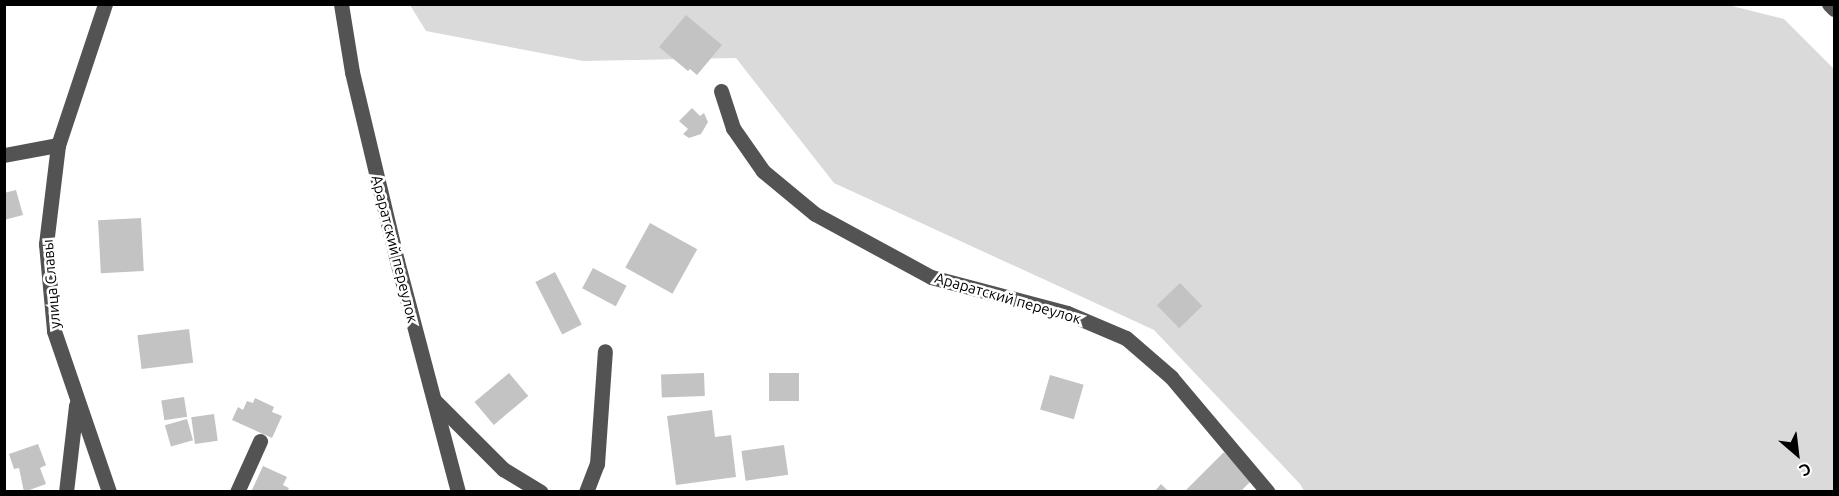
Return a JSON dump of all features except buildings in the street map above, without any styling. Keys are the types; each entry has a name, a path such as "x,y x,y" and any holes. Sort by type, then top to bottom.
{"street":[{"name":"улица Славы","path":"105,4 58,145 46,244 54,332 109,492"},
{"name":"Араратский переулок","path":"341,4 352,72 458,492"},
{"path":"1829,4 1834,9"},
{"name":"Араратский переулок","path":"721,91 733,128 763,171 815,213 931,277 1067,313 1126,338 1171,376 1268,492"},
{"path":"4,155 58,145"},
{"path":"586,492 597,464 605,351"},
{"path":"66,492 77,401"},
{"path":"435,401 503,469 541,492"},
{"path":"237,492 260,441"}],"shaded area":[{"path":"1724,4 1784,19 1834,69 1834,491 1304,491 1300,484 1154,330 834,183 736,58 583,61 426,31 410,5"}]}
